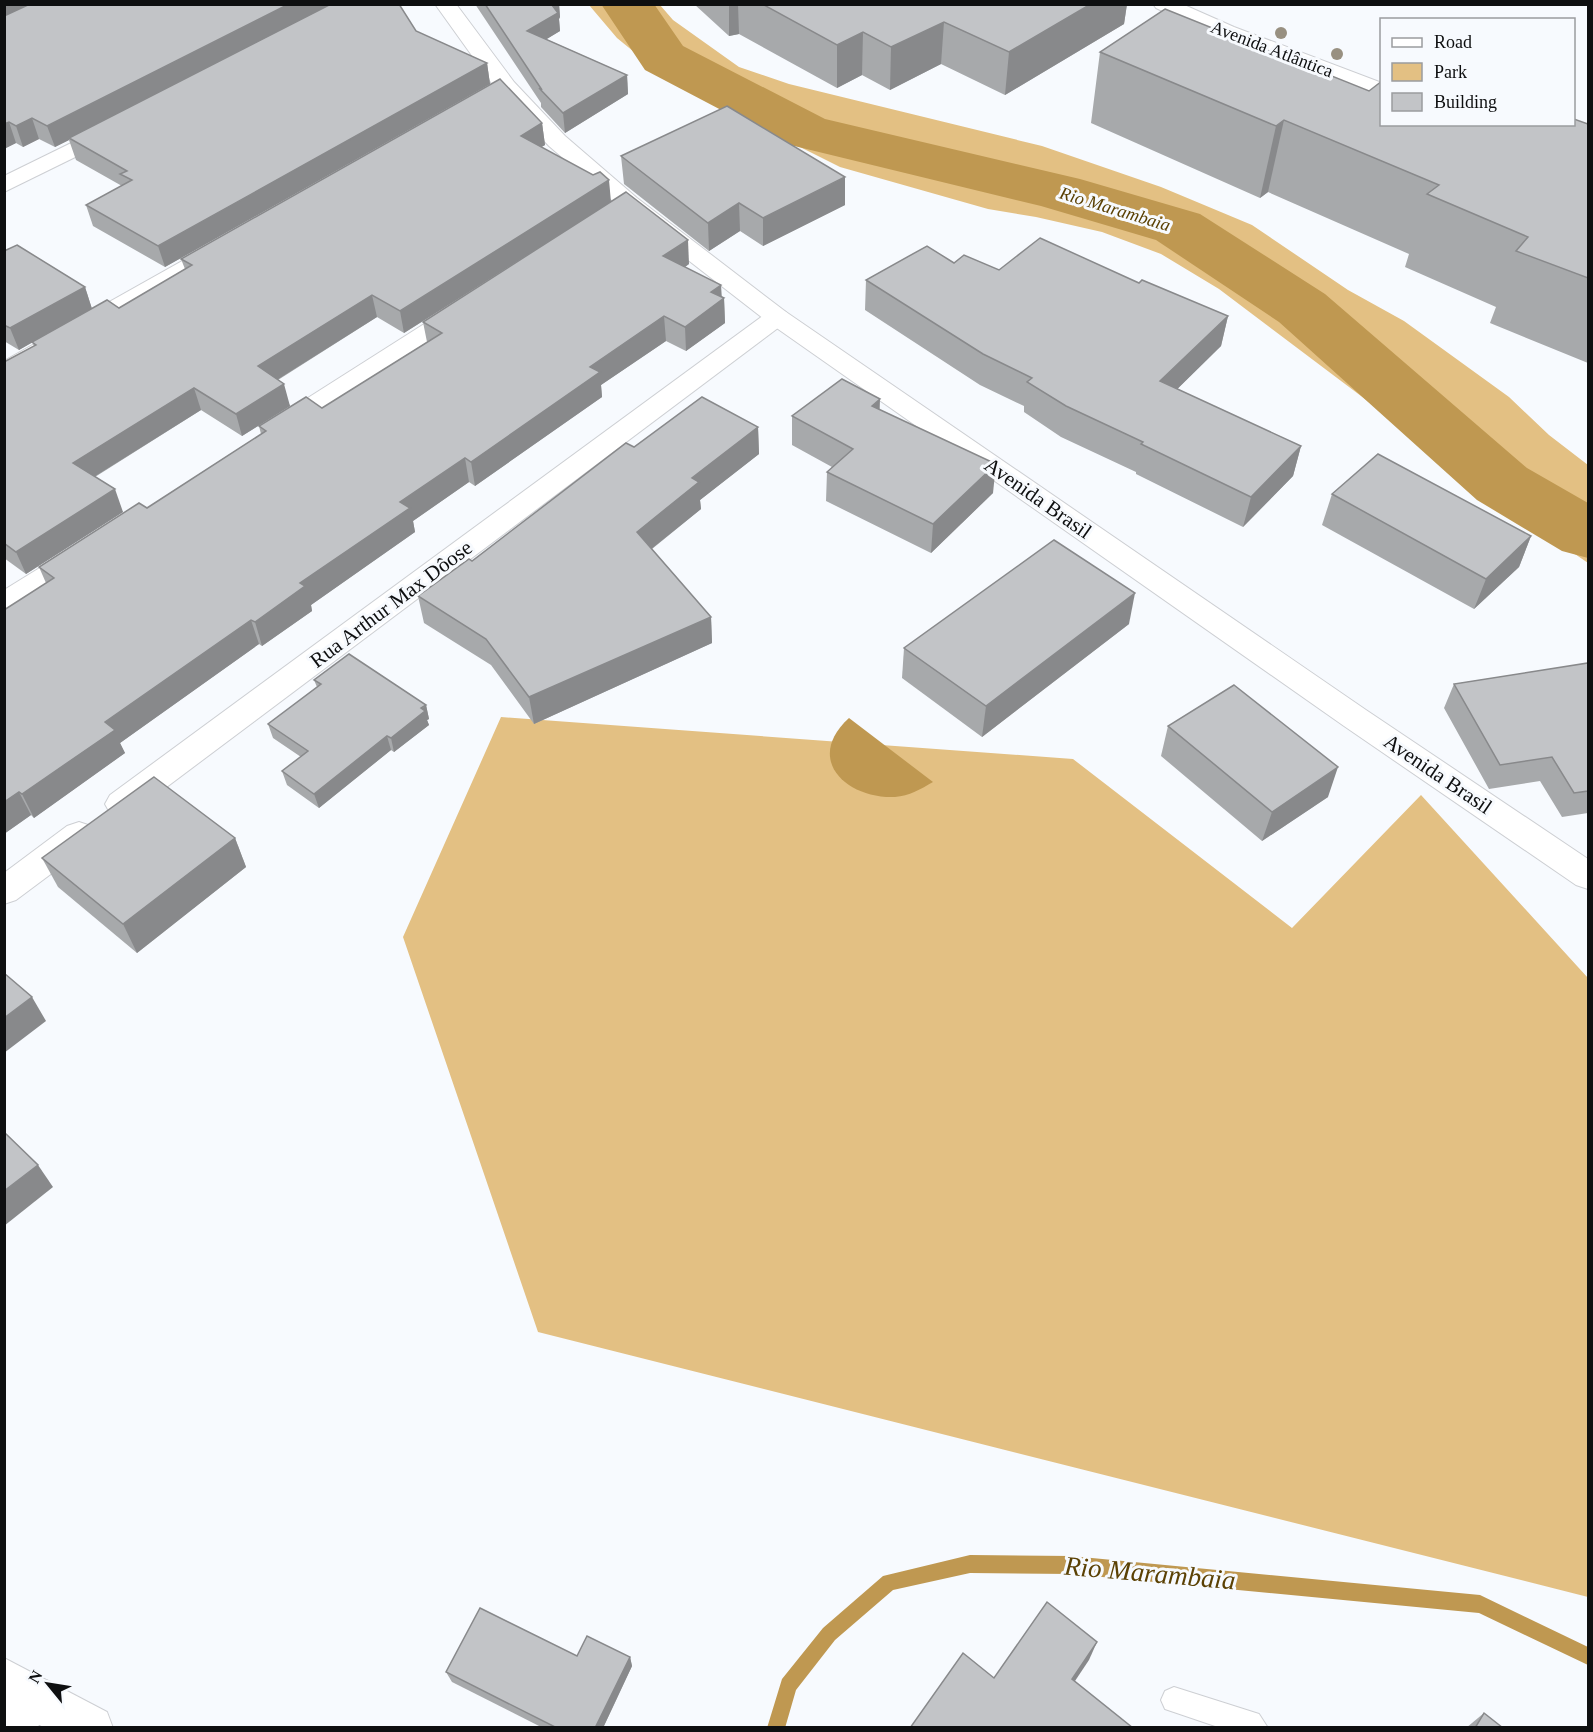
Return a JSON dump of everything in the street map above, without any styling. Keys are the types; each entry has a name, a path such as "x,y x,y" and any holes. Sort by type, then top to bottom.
{"main road":[{"name":"Avenida Brasil","path":"446,4 496,93 557,141 619,210 777,316 1345,712 1588,876"},
{"name":"Avenida Atlântica","path":"1163,4 1226,32 1380,90"},
{"path":"4,185 133,119"},
{"path":"4,372 230,244"},
{"path":"256,443 488,294"},
{"name":"Rua Arthur Max Dôose","path":"4,891 777,316"},
{"path":"4,604 105,540"},
{"path":"15,1702 91,1728"}],"lane":[{"path":"1174,1700 1250,1723 1255,1728"}],"green space":[{"path":"589,5 660,5 673,20 739,67 789,84 1042,146 1161,187 1252,225 1348,290 1404,321 1509,397 1549,435 1588,465 1588,563 1527,521 1219,289 1161,254 1102,232 988,209 840,167 672,83 617,38"},
{"path":"501,717 1073,759 1292,928 1421,795 1588,978 1588,1597 538,1332 403,937"}],"shaded area":[{"path":"849,718 933,782 910,794 895,797 877,796 847,784 837,774 831,762 830,748 836,733"}],"building":[{"path":"30,4 289,4 47,126 32,118 16,126 9,122 4,124 4,16"},
{"path":"331,4 399,4 416,31 487,63 158,246 86,205 132,180 120,174 127,171 69,138"},
{"path":"485,4 553,4 558,13 527,31 627,75 563,113 539,88 542,90"},
{"path":"762,4 1091,4 1009,52 944,22 891,47 863,32 837,45"},
{"path":"1165,9 1369,91 1380,83 1380,126 1575,126 1575,119 1588,124 1588,278 1516,251 1528,237 1427,194 1439,185 1284,120 1276,126 1100,52"},
{"path":"500,79 542,123 521,136 593,175 600,172 609,180 400,311 372,295 258,366 284,384 236,414 194,388 73,463 115,489 16,552 4,543 4,362 36,345 32,342 107,300 119,308 192,265 181,259"},
{"path":"727,106 845,177 763,218 739,203 708,223 621,156"},
{"path":"626,192 688,240 663,256 721,285 711,292 724,298 685,327 664,316 590,367 600,372 471,462 465,458 400,502 410,508 300,583 305,586 255,622 251,620 105,722 115,730 22,794 19,792 4,802 4,610 54,578 39,567 139,503 147,508 266,431 259,426 306,397 322,408 442,333 423,322"},
{"path":"1040,238 1139,283 1142,280 1228,316 1160,381 1301,446 1251,497 1066,406 1027,382 1032,378 983,354 866,280 927,246 954,263 964,255 999,270"},
{"path":"17,245 85,287 10,328 4,325 4,251"},
{"path":"842,379 880,399 872,406 996,464 933,524 827,472 853,449 792,416"},
{"path":"702,397 758,427 692,478 699,482 637,532 711,617 529,697 486,639 418,596 469,559 472,561 626,443 634,447"},
{"path":"1378,454 1531,536 1486,579 1332,494"},
{"path":"1054,540 1135,593 986,706 904,648"},
{"path":"349,654 426,705 421,708 425,711 391,738 387,736 314,794 282,771 308,751 268,724 321,684 314,680"},
{"path":"1588,663 1588,791 1574,793 1552,757 1500,765 1454,684"},
{"path":"1234,685 1338,767 1272,812 1168,726"},
{"path":"154,777 235,838 123,924 42,858"},
{"path":"4,973 32,997 4,1018"},
{"path":"4,1132 38,1165 4,1191"},
{"path":"1047,1602 1097,1642 1072,1679 1133,1728 910,1728 963,1653 994,1678"},
{"path":"480,1608 577,1656 587,1636 630,1657 595,1728 557,1728 446,1672"},
{"path":"1484,1713 1503,1728 1475,1728"}],"waterway":[{"name":"Rio Marambaia","path":"627,4 664,58 806,132 1059,192 1178,227 1302,308 1502,484 1588,534"},
{"name":"Rio Marambaia","path":"776,1728 788,1685 829,1634 889,1582 970,1564 1071,1565 1480,1604 1588,1656"}]}
